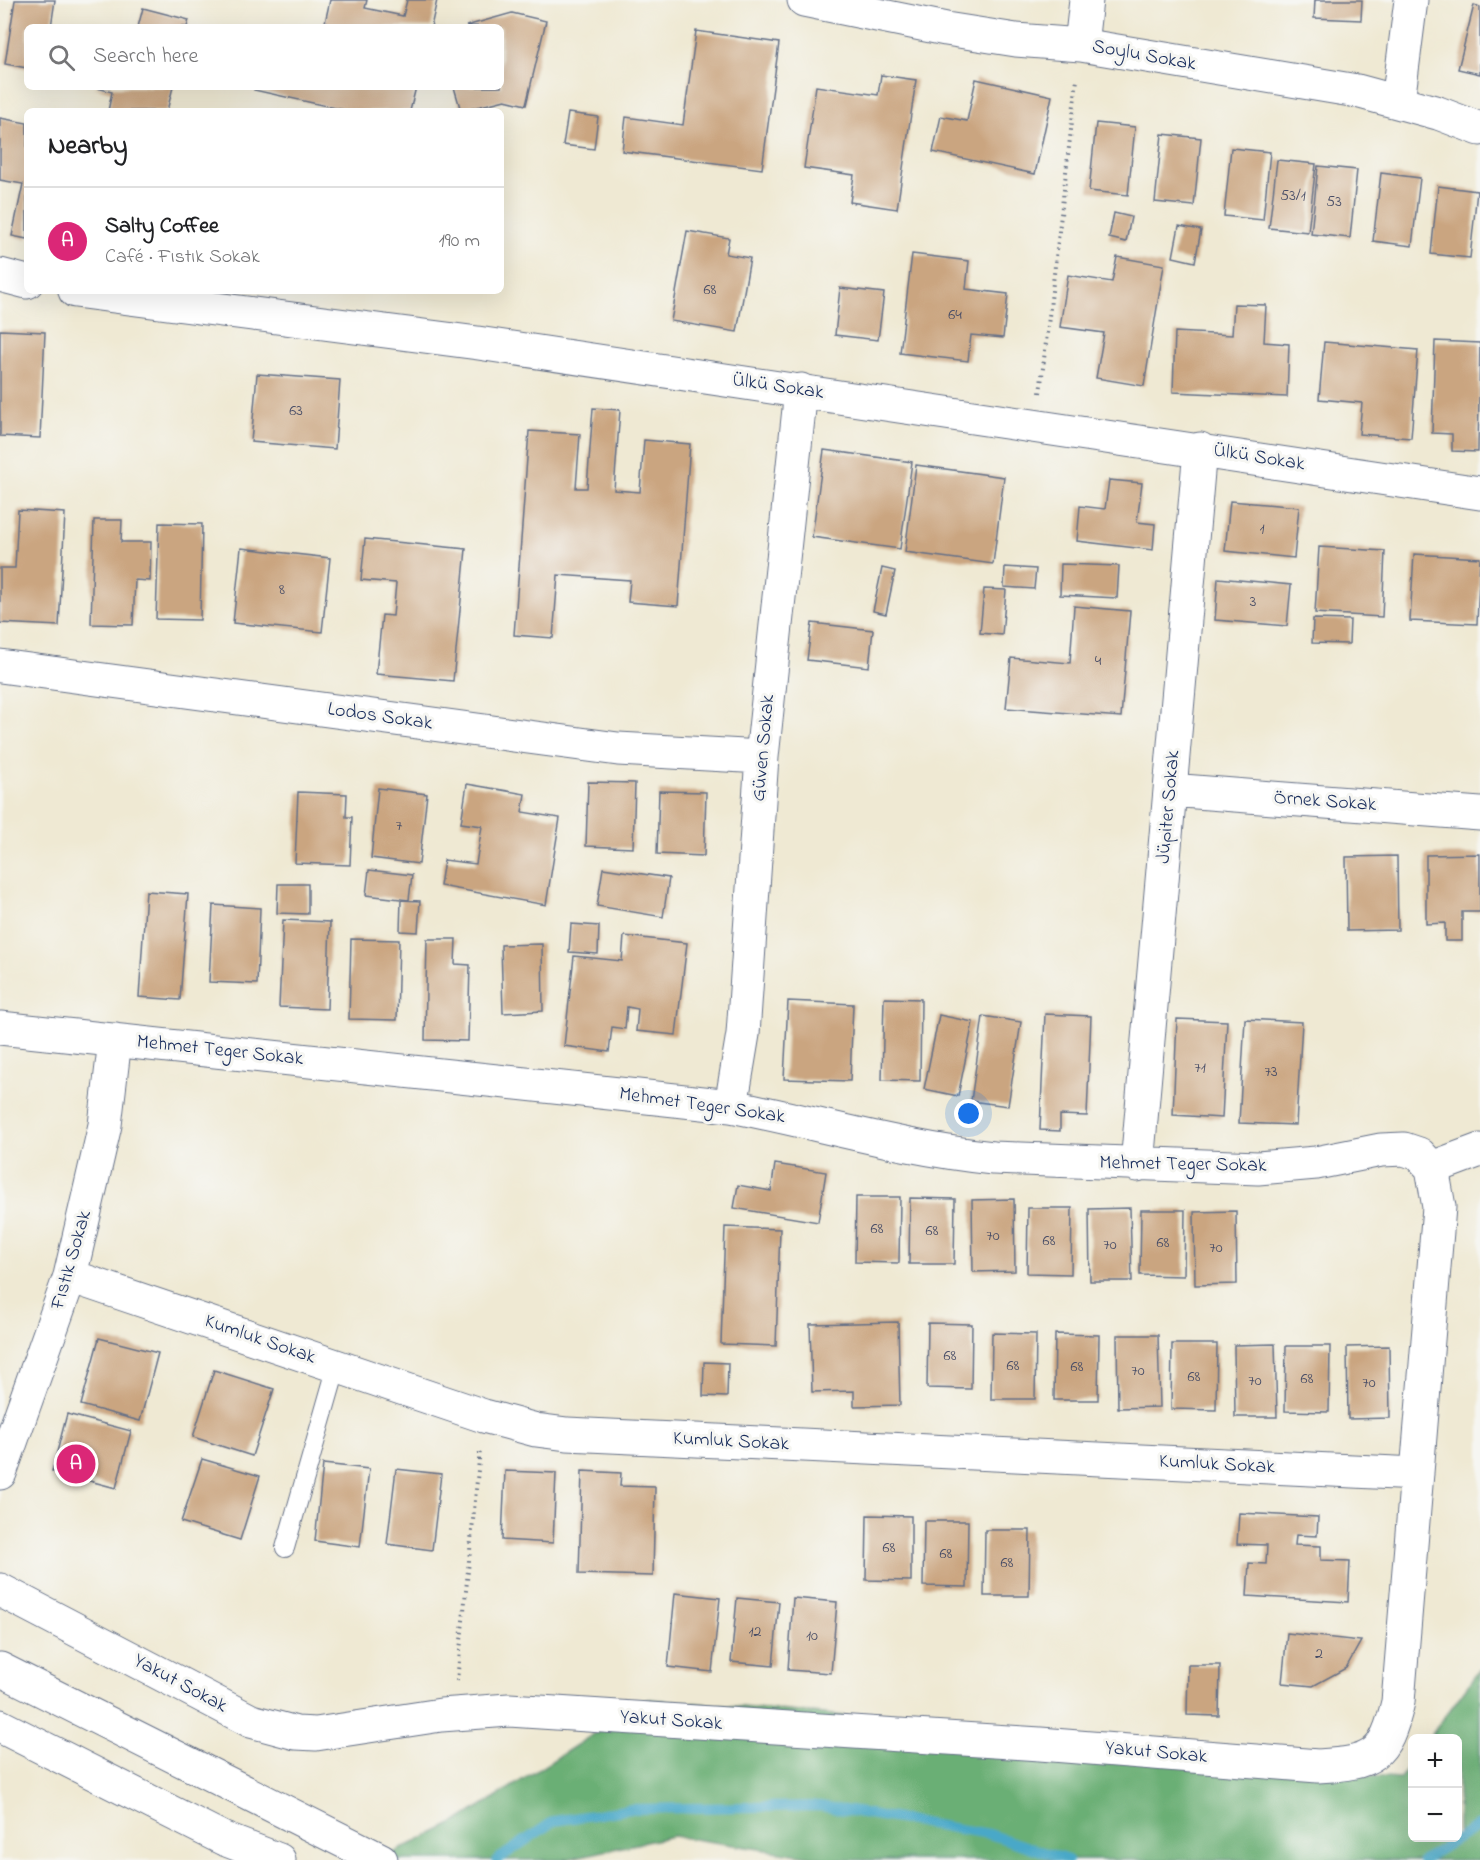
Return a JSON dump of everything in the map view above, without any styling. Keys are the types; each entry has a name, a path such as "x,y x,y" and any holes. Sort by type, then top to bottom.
{"street":[{"name":"Soylu Sokak","path":"804,0 946,29 1016,40 1081,45 1357,91 1480,129"},
{"path":"1081,45 1086,0"},
{"path":"1398,102 1411,0"},
{"path":"0,275 24,281"},
{"name":"Ülkü Sokak","path":"98,294 478,343 1200,449 1480,493"},
{"name":"Güven Sokak","path":"731,1106 743,1034 762,757 801,390"},
{"name":"Jüpiter Sokak","path":"1137,1165 1200,449"},
{"name":"Lodos Sokak","path":"0,666 618,750 762,757"},
{"name":"Örnek Sokak","path":"1170,790 1480,814"},
{"name":"Mehmet Teger Sokak","path":"0,1028 731,1106 955,1154 1033,1162 1286,1167 1381,1150 1404,1149 1419,1154 1432,1168"},
{"name":"Fıstık Sokak","path":"0,1473 70,1276 105,1125 115,1040"},
{"path":"1417,1474 1439,1207 1432,1168 1480,1150"},
{"name":"Kumluk Sokak","path":"70,1276 484,1416 536,1430 567,1434 1417,1474"},
{"name":"Yakut Sokak","path":"0,1590 251,1721 296,1733 316,1734 453,1714 538,1711 680,1723 1040,1744 1318,1766 1352,1764 1375,1755 1391,1733 1398,1702 1417,1474"},
{"path":"0,1669 380,1859"},
{"path":"0,1726 224,1839 279,1860"}],"lane":[{"path":"285,1548 337,1366"}],"path":[{"path":"1036,425 1081,45"},
{"path":"453,1714 484,1416"}],"green space":[{"path":"1480,1669 1480,1860 833,1860 673,1836 563,1860 379,1860 460,1820 648,1699 845,1716 1157,1762 1400,1778 1408,1767 1408,1842 1462,1842 1462,1734 1432,1734"}],"building":[{"path":"15,0 55,0 51,24 24,24 24,67 5,64"},
{"path":"330,0 367,0 365,8 403,16 407,0 437,0 432,24 325,24"},
{"path":"1315,0 1362,0 1361,20 1314,18"},
{"path":"1474,5 1480,7 1480,74 1458,69"},
{"path":"143,8 189,20 188,24 139,24"},
{"path":"512,13 546,21 526,105 505,100 473,108 460,108 455,90 504,90 504,24 473,24"},
{"path":"696,31 779,43 762,169 622,151 626,117 683,125"},
{"path":"881,75 916,80 897,209 850,202 854,175 804,168 816,86 878,95"},
{"path":"976,79 1052,96 1035,174 933,152 941,116 967,121"},
{"path":"105,90 172,90 168,108 109,108 112,92"},
{"path":"254,90 415,90 411,108 335,108"},
{"path":"568,113 598,117 594,149 563,145"},
{"path":"0,118 24,122 24,238 12,236 23,184 0,180"},
{"path":"1096,123 1135,127 1128,195 1089,191"},
{"path":"1162,134 1201,138 1194,206 1155,202"},
{"path":"1231,148 1270,152 1263,220 1224,216"},
{"path":"1277,160 1316,164 1308,232 1269,228"},
{"path":"1318,166 1357,170 1350,238 1311,234"},
{"path":"1381,173 1420,178 1412,246 1373,241"},
{"path":"1438,186 1477,191 1470,258 1431,254"},
{"path":"1114,213 1131,217 1126,242 1109,238"},
{"path":"1179,226 1201,230 1195,262 1173,257"},
{"path":"687,231 729,238 726,254 750,258 737,332 671,321"},
{"path":"912,254 969,261 966,289 1008,294 1003,338 971,335 968,361 900,353"},
{"path":"1117,257 1164,265 1144,386 1096,378 1104,333 1060,327 1068,275 1112,282"},
{"path":"840,288 884,293 878,340 835,335"},
{"path":"1234,304 1266,305 1264,342 1289,344 1287,397 1173,392 1175,332 1232,335"},
{"path":"0,330 45,332 40,438 0,436"},
{"path":"1435,341 1480,343 1478,452 1452,451 1452,434 1432,433"},
{"path":"1324,342 1418,350 1411,438 1359,434 1362,403 1319,399"},
{"path":"257,374 340,380 335,449 251,442"},
{"path":"593,408 620,410 614,490 640,492 644,440 690,444 678,606 628,602 630,580 558,575 553,638 514,635 529,431 580,434 576,488 587,488"},
{"path":"824,450 912,462 900,549 812,537"},
{"path":"916,465 1004,477 993,564 905,552"},
{"path":"1109,480 1142,483 1137,522 1155,524 1153,550 1077,541 1080,506 1105,509"},
{"path":"1230,501 1299,507 1294,558 1225,551"},
{"path":"18,510 65,513 59,626 0,623 0,568 15,568"},
{"path":"94,520 122,520 121,542 151,542 150,581 135,580 133,625 91,624"},
{"path":"159,523 202,524 200,620 156,619"},
{"path":"365,539 466,549 453,681 376,674 382,615 393,616 396,583 361,580"},
{"path":"1319,547 1385,551 1382,617 1315,613"},
{"path":"241,548 330,558 322,632 233,623"},
{"path":"1414,554 1480,558 1477,624 1410,621"},
{"path":"1061,564 1119,566 1117,598 1060,595"},
{"path":"1005,567 1036,569 1034,589 1004,587"},
{"path":"882,568 895,571 886,614 873,611"},
{"path":"1218,578 1291,585 1287,626 1215,620"},
{"path":"984,589 1006,590 1002,635 980,633"},
{"path":"1074,606 1130,611 1121,717 1006,708 1011,658 1070,663"},
{"path":"1313,619 1350,620 1349,644 1312,643"},
{"path":"812,623 873,630 869,667 807,660"},
{"path":"588,782 635,783 633,848 586,846"},
{"path":"467,784 525,794 522,812 560,818 546,905 440,886 444,860 476,864 482,826 461,823"},
{"path":"378,788 427,794 419,864 371,858"},
{"path":"659,791 706,792 704,856 657,854"},
{"path":"298,792 347,794 346,817 352,817 350,865 295,863"},
{"path":"1480,854 1480,912 1462,912 1462,941 1445,941 1445,923 1426,924 1426,855"},
{"path":"1397,856 1398,930 1347,931 1346,857"},
{"path":"603,868 669,878 663,917 597,906"},
{"path":"369,870 412,875 409,900 366,895"},
{"path":"278,884 308,884 308,914 277,913"},
{"path":"146,891 188,894 180,1000 139,997"},
{"path":"401,900 420,901 418,932 400,931"},
{"path":"213,905 260,908 257,984 209,982"},
{"path":"283,920 330,922 327,1009 279,1007"},
{"path":"571,924 599,926 598,954 569,952"},
{"path":"624,936 687,943 676,1035 636,1031 638,1009 627,1007 625,1029 612,1027 609,1052 564,1046 574,956 622,961"},
{"path":"351,939 399,940 397,1020 349,1019"},
{"path":"427,939 456,939 455,964 470,965 468,1041 425,1040"},
{"path":"542,944 543,1011 503,1013 501,945"},
{"path":"884,998 921,999 920,1081 882,1080"},
{"path":"788,1001 853,1004 850,1081 784,1079"},
{"path":"1045,1014 1091,1016 1087,1116 1060,1115 1060,1131 1040,1130"},
{"path":"939,1015 973,1022 958,1096 924,1089"},
{"path":"983,1016 1021,1022 1008,1106 971,1101"},
{"path":"1177,1019 1227,1021 1222,1118 1173,1115"},
{"path":"1245,1019 1302,1022 1296,1125 1239,1123"},
{"path":"775,1164 826,1172 818,1222 734,1208 738,1185 771,1191"},
{"path":"856,1197 900,1197 899,1263 855,1262"},
{"path":"910,1198 955,1199 954,1264 909,1264"},
{"path":"1014,1199 1015,1271 973,1272 972,1200"},
{"path":"1028,1208 1072,1208 1071,1274 1027,1273"},
{"path":"1130,1208 1132,1281 1090,1281 1089,1209"},
{"path":"1141,1210 1185,1210 1184,1276 1140,1275"},
{"path":"1236,1211 1237,1284 1195,1285 1194,1212"},
{"path":"725,1227 780,1229 776,1346 721,1344"},
{"path":"898,1322 900,1405 854,1406 854,1391 812,1392 810,1324"},
{"path":"928,1323 972,1324 971,1389 927,1388"},
{"path":"992,1333 1036,1334 1035,1399 991,1399"},
{"path":"1055,1334 1099,1335 1098,1400 1054,1400"},
{"path":"1117,1335 1158,1335 1160,1407 1118,1408"},
{"path":"99,1338 158,1353 140,1421 81,1405"},
{"path":"1172,1344 1217,1344 1216,1410 1171,1409"},
{"path":"1275,1344 1277,1417 1235,1417 1234,1345"},
{"path":"1286,1346 1330,1346 1329,1412 1285,1411"},
{"path":"1389,1346 1390,1418 1348,1419 1347,1347"},
{"path":"704,1362 728,1363 727,1397 703,1396"},
{"path":"214,1370 274,1389 252,1456 193,1437"},
{"path":"67,1414 131,1431 116,1488 52,1471"},
{"path":"202,1459 260,1476 240,1540 181,1522"},
{"path":"323,1464 369,1469 360,1547 315,1541"},
{"path":"396,1469 441,1474 432,1550 387,1544"},
{"path":"505,1471 556,1473 553,1543 502,1540"},
{"path":"582,1471 621,1473 620,1486 655,1487 653,1576 579,1574"},
{"path":"1239,1513 1318,1517 1317,1536 1296,1535 1295,1545 1321,1546 1321,1560 1350,1561 1348,1602 1247,1596 1249,1563 1266,1564 1267,1545 1237,1544"},
{"path":"867,1515 911,1516 911,1581 866,1580"},
{"path":"924,1521 968,1521 967,1587 923,1586"},
{"path":"985,1530 1030,1530 1029,1596 984,1596"},
{"path":"675,1593 720,1598 712,1672 668,1667"},
{"path":"737,1598 779,1602 773,1666 731,1662"},
{"path":"793,1598 837,1602 831,1673 788,1670"},
{"path":"1287,1633 1361,1641 1346,1668 1313,1686 1282,1683"},
{"path":"1188,1665 1220,1665 1219,1716 1187,1715"}],"waterway":[{"path":"497,1860 554,1821 631,1809 820,1806 989,1834 1068,1860"},
{"path":"1423,1860 1480,1825"}],"place":[{"name":"Salty Coffee","path":"76,1464"}]}
